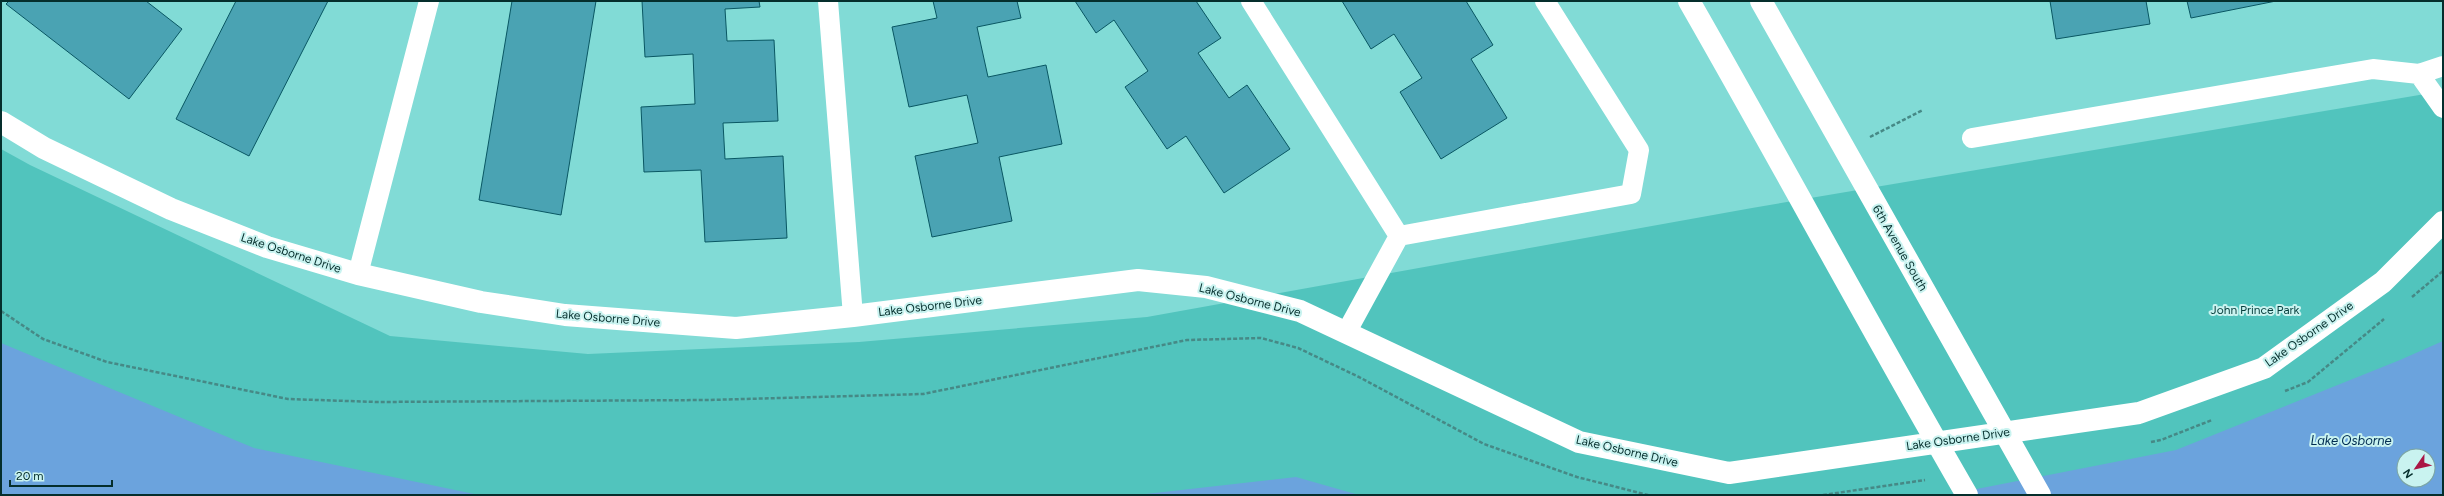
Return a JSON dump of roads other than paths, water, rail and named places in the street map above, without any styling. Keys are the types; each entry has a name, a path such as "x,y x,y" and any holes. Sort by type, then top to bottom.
{"street":[{"path":"1689,1 1756,116 1882,348 1967,495"},
{"name":"6th Avenue South","path":"1761,1 2040,495"},
{"name":"Lake Osborne Drive","path":"1,122 44,148 171,209 267,247 358,274 481,302 565,315 736,328 853,316 1138,280 1206,287 1300,311 1578,442 1729,473 2146,410 2264,368 2383,282 2443,222"}],"lane":[{"path":"358,274 429,1"},
{"path":"828,1 853,316"},
{"path":"1251,1 1398,236"},
{"path":"1398,236 1631,194 1639,150 1545,1"},
{"path":"1972,138 2373,69 2419,74 2443,66"},
{"path":"2419,74 2443,108"},
{"path":"1346,333 1398,236"}],"water":[{"name":"Lake Osborne","path":"2443,341 2443,495 1946,495 2176,450 2400,360"},
{"path":"1,343 254,448 479,495 1,495"},
{"path":"1296,477 1359,495 1137,495"}],"park label":[{"name":"John Prince Park","path":"2255,310"}]}
